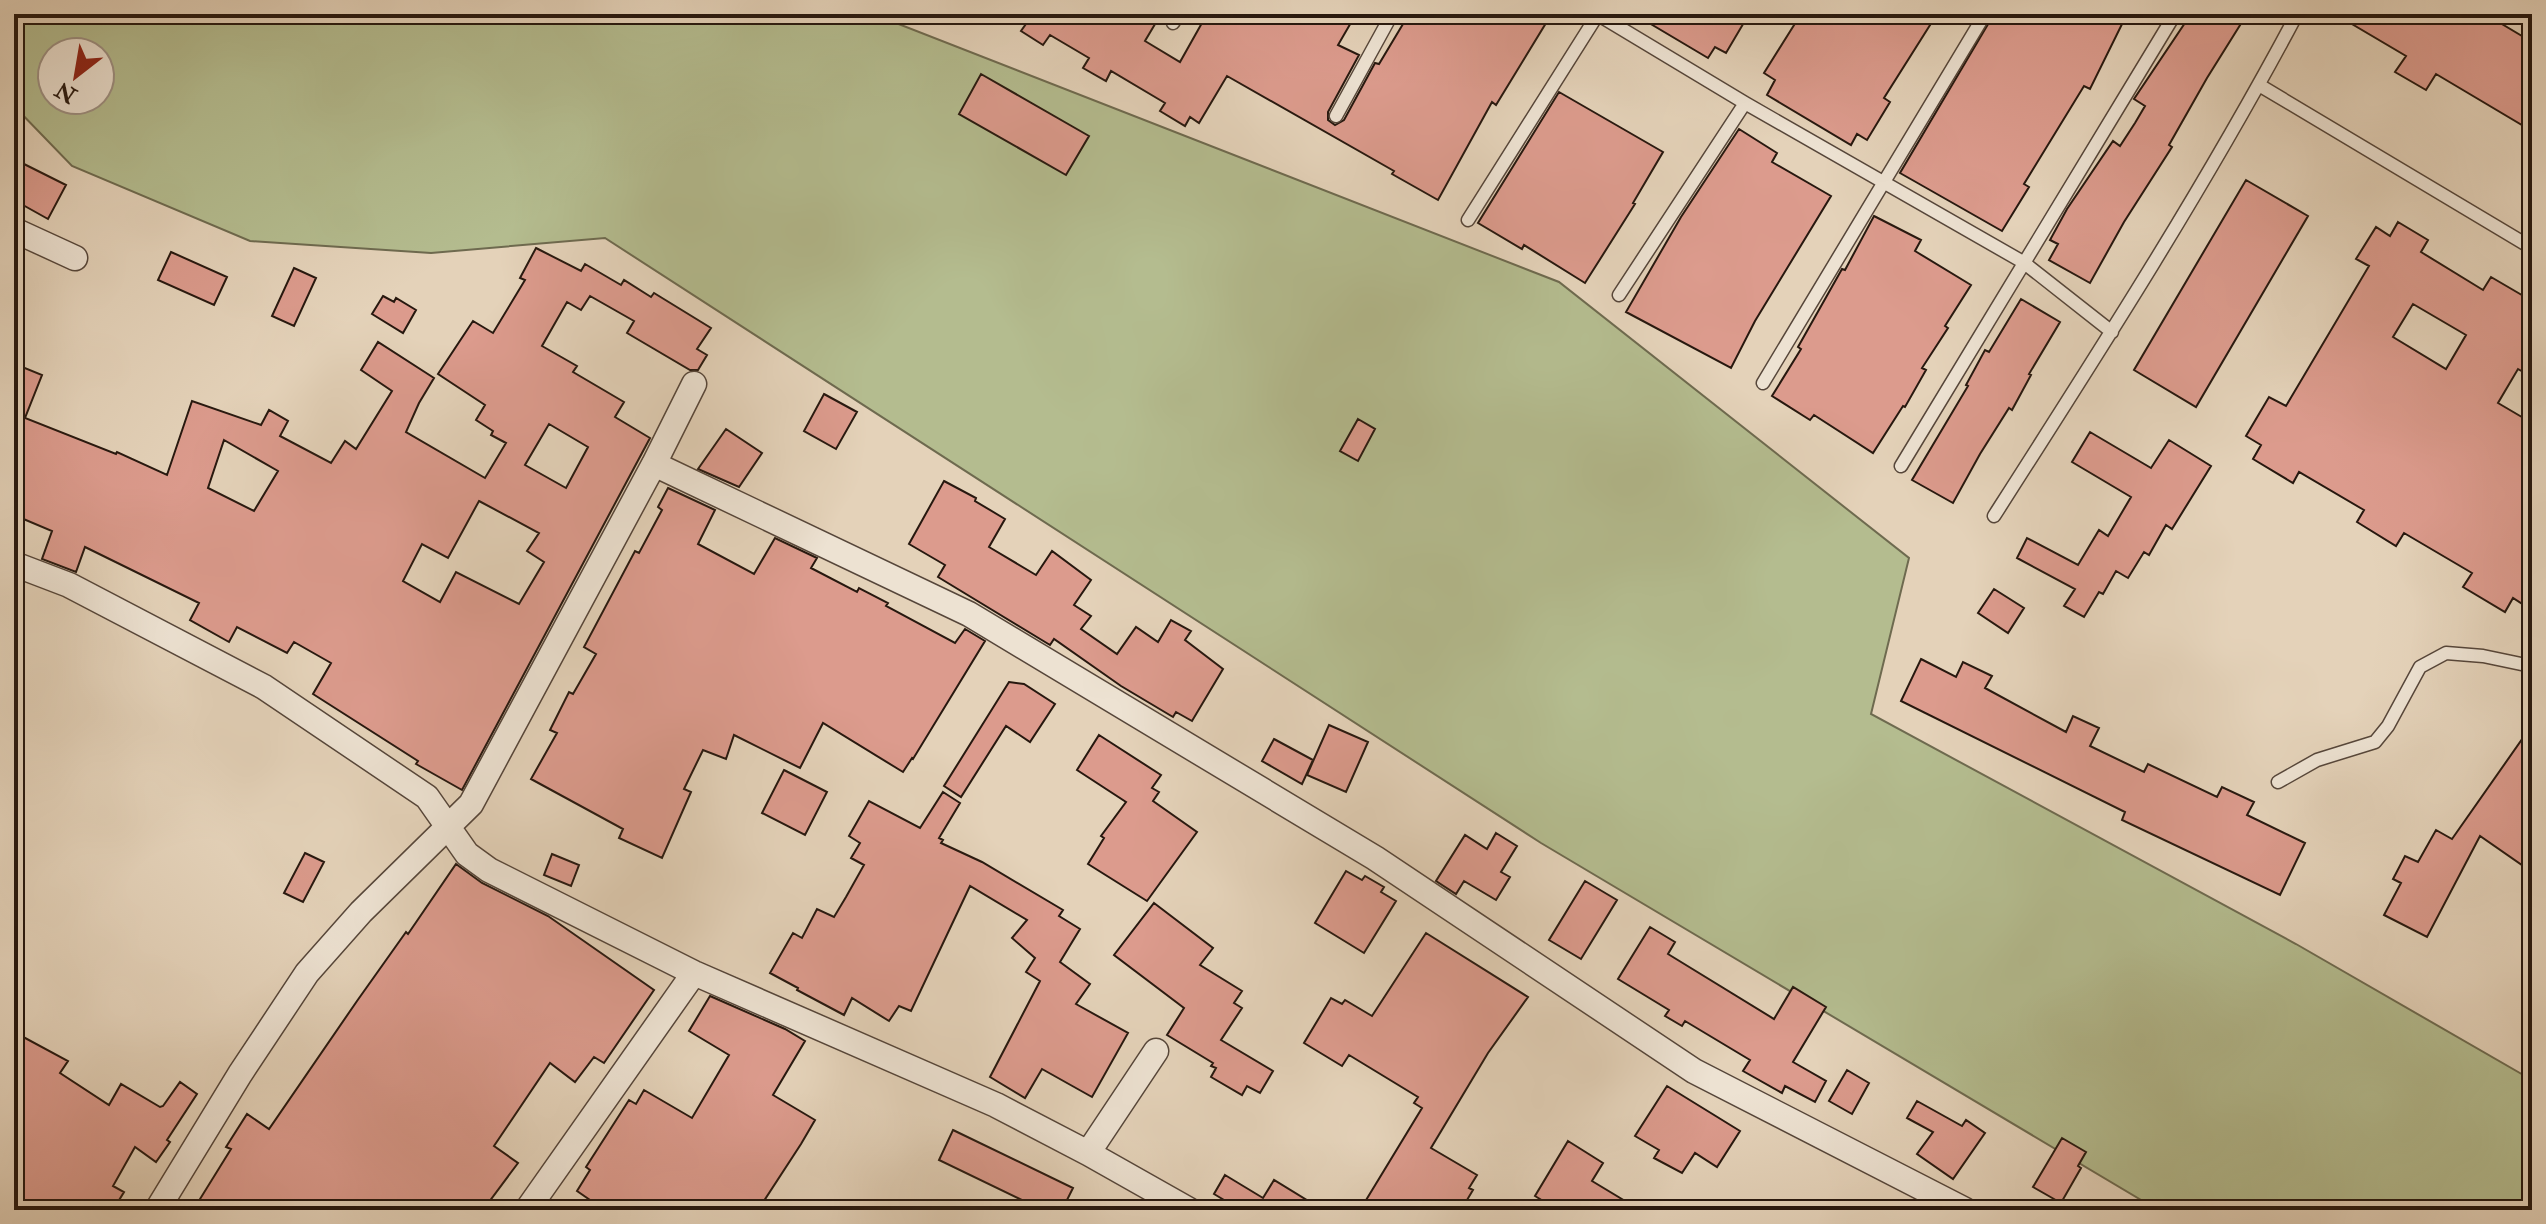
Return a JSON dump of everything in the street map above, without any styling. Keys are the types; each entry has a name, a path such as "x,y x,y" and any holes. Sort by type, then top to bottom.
{"street":[{"path":"14,230 75,258"},
{"path":"157,1210 240,1074 307,973 361,912 471,804 694,384"},
{"path":"654,464 969,614 1375,858 1694,1071 1965,1210"},
{"path":"14,564 69,585 264,687 427,797 467,854 489,870 694,973 996,1105 1189,1210"},
{"path":"527,1210 694,973"},
{"path":"1088,1153 1156,1051"}],"lane":[{"path":"1336,116 1392,14"},
{"path":"1468,220 1598,14 1745,103 2023,262 2112,332"},
{"path":"1763,383 1985,14"},
{"path":"1901,466 2175,14"},
{"path":"1994,516 2112,332 2259,85 2297,14"},
{"path":"2259,85 2532,248"},
{"path":"1619,295 1745,103"},
{"path":"2278,782 2317,760 2375,742 2388,726 2420,667 2446,653 2483,656 2526,665 2532,660"}],"green space":[{"path":"14,14 873,14 1559,282 1909,558 1871,714 2296,944 2532,1080 2532,1210 2158,1210 1541,843 605,238 431,253 250,241 72,166 14,106"}],"building":[{"path":"1016,14 1161,14 1145,41 1180,62 1207,14 1356,14 1338,45 1359,55 1328,112 1328,120 1335,125 1344,120 1375,63 1379,64 1409,14 1530,14 1546,23 1496,105 1492,102 1438,200 1392,174 1394,171 1227,76 1199,123 1190,117 1185,126 1160,111 1165,103 1111,71 1106,81 1083,68 1089,58 1050,35 1043,45 1021,31 1028,21"},
{"path":"1634,14 1749,14 1726,53 1715,47 1708,58"},
{"path":"1801,14 1937,14 1884,98 1890,102 1867,140 1857,134 1851,145 1767,95 1775,80 1764,73"},
{"path":"1994,14 2127,14 2090,89 2084,86 2024,184 2029,187 2002,231 1900,173"},
{"path":"2191,14 2247,14 2090,283 2049,260 2058,244 2050,240 2113,141 2120,146 2135,123 2145,106 2134,99"},
{"path":"2335,14 2485,14 2532,42 2532,131 2436,74 2426,90 2395,72 2406,56"},
{"path":"981,74 1089,136 1066,175 959,114"},
{"path":"1559,92 1663,152 1635,204 1585,283 1524,245 1522,249 1478,223"},
{"path":"1739,129 1777,153 1772,162 1831,196 1755,321 1731,368 1626,312 1681,217"},
{"path":"14,159 66,185 48,219 14,200"},
{"path":"2246,180 2308,216 2196,407 2134,370"},
{"path":"1874,216 1921,240 1915,251 1971,285 1922,368 1926,370 1905,407 1873,453 1814,415 1810,420 1772,396"},
{"path":"2398,222 2428,240 2421,252 2483,290 2491,277 2532,301 2532,377 2518,369 2498,403 2532,423 2532,592 2524,605 2513,598 2505,612 2463,587 2472,573 2404,533 2396,546 2357,522 2364,510 2299,472 2293,483 2253,459 2261,445 2246,436 2269,397 2286,406 2369,266 2356,259 2376,227 2390,236","holes":["2413,304 2466,335 2446,369 2393,337"]},
{"path":"536,248 581,271 585,264 621,285 624,280 651,297 654,293 711,328 697,349 707,355 698,370 690,370 627,333 634,321 590,296 581,310 567,302 542,346 577,366 573,372 624,402 615,417 650,438 462,790 416,764 418,761 313,694 331,663 294,642 287,653 237,627 229,642 190,620 199,603 85,547 76,572 42,559 52,531 14,515 14,381 20,366 42,375 25,418 117,452 167,475 192,401 261,425 269,410 288,421 280,436 331,463 345,441 356,449 392,391 361,370 378,342 434,378 406,432 485,478 506,443 491,435 493,431 476,420 485,405 438,374 473,321 493,333 525,280 520,278","holes":["549,424 588,447 566,488 525,465","224,440 278,471 254,511 208,488","479,501 539,533 527,551 544,562 519,604 456,572 440,602 403,581 422,544 448,558"]},
{"path":"171,252 227,277 214,305 158,280"},
{"path":"294,268 316,278 294,326 272,316"},
{"path":"383,296 394,302 396,298 416,310 403,333 372,314"},
{"path":"2021,299 2060,322 2012,410 2009,408 1953,503 1912,480 1968,386 1985,350 1989,352"},
{"path":"824,394 857,412 836,449 804,431"},
{"path":"1358,419 1375,429 1358,461 1340,451"},
{"path":"726,429 762,453 739,487 698,469"},
{"path":"2090,432 2151,468 2169,440 2211,466 2172,529 2166,525 2149,555 2144,552 2128,578 2116,571 2103,594 2099,592 2084,617 2064,606 2075,589 2017,558 2027,538 2078,565 2099,530 2108,536 2131,497 2072,462"},
{"path":"944,481 976,498 975,501 1005,519 989,547 1036,575 1052,551 1091,580 1074,605 1091,616 1081,629 1117,654 1136,627 1158,642 1171,620 1191,631 1185,640 1223,669 1192,721 1176,712 1173,717 1121,686 1054,639 1050,645 938,577 945,565 909,544"},
{"path":"668,488 715,510 698,544 754,574 775,538 817,558 811,568 857,592 859,588 888,603 886,606 955,643 965,629 985,641 903,772 823,723 800,768 734,735 726,759 703,750 684,789 691,792 662,858 619,838 623,829 531,779 557,733 550,730 569,692 573,694 596,654 584,647 635,551 639,553 662,510 658,507"},
{"path":"1994,589 2024,608 2008,633 1978,613"},
{"path":"1921,659 1956,677 1963,662 1992,676 1985,688 2066,732 2073,716 2099,728 2090,746 2144,772 2148,764 2217,797 2222,787 2254,802 2247,815 2305,843 2280,895 2122,820 2125,812 1901,701"},
{"path":"1009,682 1024,684 1055,704 1030,742 1006,726 961,797 944,786"},
{"path":"1329,725 1368,742 1346,792 1307,775"},
{"path":"2532,725 2532,872 2480,836 2427,937 2384,915 2401,883 2393,879 2405,856 2418,862 2436,830 2452,839"},
{"path":"1099,735 1161,775 1152,788 1159,792 1153,801 1197,832 1147,901 1088,864 1104,838 1101,836 1126,802 1077,770"},
{"path":"1274,739 1313,760 1302,784 1262,761"},
{"path":"784,770 827,792 805,835 762,813"},
{"path":"943,792 960,803 939,838 943,840 941,843 982,862 1063,910 1059,916 1080,929 1060,962 1090,984 1076,1004 1128,1033 1092,1097 1042,1069 1025,1098 990,1077 1040,981 1026,972 1035,958 1012,938 1027,920 970,886 911,1011 899,1006 889,1021 852,998 844,1015 770,973 793,933 802,938 817,909 834,917 846,897 864,865 851,858 860,843 849,836 869,801 920,828"},
{"path":"1496,833 1517,846 1501,872 1510,877 1496,900 1464,881 1456,894 1436,881 1465,835 1487,849"},
{"path":"305,853 324,862 303,902 284,893"},
{"path":"552,854 579,865 571,886 544,875"},
{"path":"456,864 482,883 548,916 654,990 604,1063 594,1057 575,1082 550,1063 494,1146 518,1163 483,1210 199,1210 204,1201 200,1199 231,1149 226,1147 247,1114 269,1129"},
{"path":"1346,871 1362,880 1365,876 1384,887 1381,892 1396,901 1364,953 1315,923"},
{"path":"1585,881 1617,900 1581,959 1549,940"},
{"path":"1154,903 1213,948 1200,965 1242,991 1234,1003 1242,1008 1221,1040 1273,1071 1260,1093 1247,1086 1242,1095 1211,1077 1216,1068 1211,1066 1213,1063 1167,1035 1184,1008 1114,955"},
{"path":"1650,927 1675,942 1668,954 1774,1019 1793,987 1826,1007 1793,1062 1826,1081 1815,1102 1785,1086 1782,1093 1743,1071 1750,1060 1685,1021 1682,1026 1665,1016 1669,1010 1618,979"},
{"path":"1426,933 1528,997 1488,1053 1431,1148 1477,1175 1469,1188 1473,1190 1461,1210 1360,1210 1422,1108 1414,1103 1418,1097 1349,1055 1342,1066 1304,1043 1331,998 1342,1004 1345,1000 1372,1016"},
{"path":"710,996 805,1041 773,1095 815,1120 801,1144 758,1210 583,1210 590,1200 577,1191 590,1170 586,1167 629,1100 636,1104 644,1090 692,1118 729,1055 689,1031"},
{"path":"14,1032 68,1061 60,1073 109,1105 121,1084 160,1107 180,1082 197,1094 156,1162 135,1147 113,1186 124,1192 113,1210 14,1210"},
{"path":"1847,1070 1869,1083 1852,1114 1829,1101"},
{"path":"1667,1086 1740,1131 1717,1167 1695,1153 1682,1173 1654,1158 1659,1150 1635,1136"},
{"path":"1917,1101 1962,1126 1966,1120 1985,1133 1953,1179 1917,1154 1933,1132 1907,1118"},
{"path":"953,1130 1073,1188 1062,1210 1024,1210 1028,1203 939,1160"},
{"path":"2062,1138 2086,1152 2078,1166 2081,1168 2061,1203 2033,1187"},
{"path":"1568,1141 1603,1163 1592,1181 1640,1210 1558,1210 1535,1196"},
{"path":"1225,1175 1263,1198 1274,1180 1323,1210 1241,1210 1214,1194"}]}
